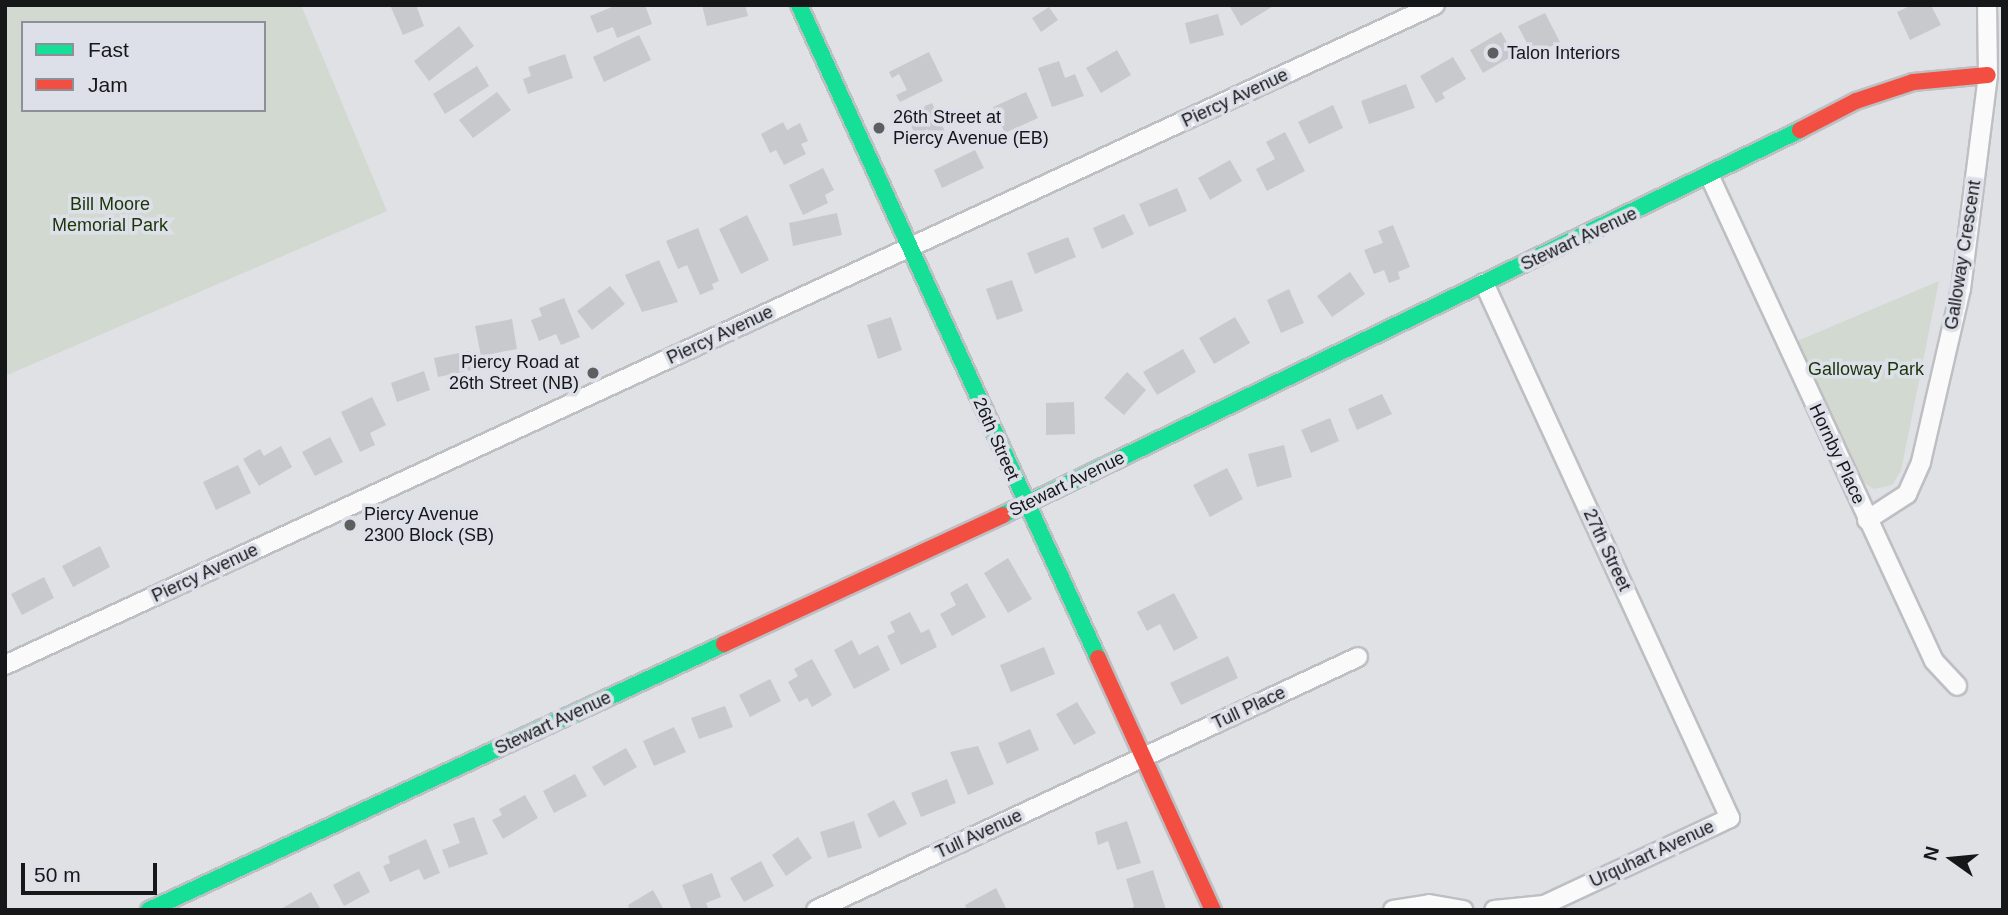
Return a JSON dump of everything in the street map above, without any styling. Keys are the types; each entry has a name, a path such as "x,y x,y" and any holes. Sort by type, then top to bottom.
{"street":[{"name":"26th Street","path":"799,5 1141,758 1213,910"},
{"name":"Piercy Avenue","path":"5,665 1435,5"},
{"name":"Galloway Crescent","path":"1867,520 1907,495 1921,463 1961,289 1988,75 1987,5"},
{"name":"Stewart Avenue","path":"149,910 1026,505 1484,283 1710,177 1856,101 1913,82 1988,75"},
{"name":"Hornby Place","path":"1710,177 1934,661 1957,686"},
{"name":"27th Street","path":"1484,283 1730,817"},
{"name":"Tull Place","path":"1141,758 1358,657"},
{"name":"Tull Avenue","path":"816,910 1141,758"},
{"name":"Urquhart Avenue","path":"1494,910 1544,905 1730,817"},
{"path":"1393,910 1429,904 1463,910"}],"green space":[{"name":"Bill Moore Memorial Park","path":"5,5 301,5 387,211 5,376"},
{"name":"Galloway Park","path":"1939,281 1901,471 1892,485 1874,489 1859,480 1795,342"}],"building":[{"path":"390,5 416,5 424,26 403,35"},
{"path":"617,5 645,5 652,24 617,38 613,27 597,33 590,16"},
{"path":"702,5 745,5 748,16 707,26"},
{"path":"1275,5 1241,26 1230,7"},
{"path":"1912,5 1931,5 1941,25 1910,40 1897,12"},
{"path":"1049,7 1058,20 1041,32 1032,18"},
{"path":"1545,13 1560,42 1533,55 1518,26"},
{"path":"1218,14 1224,35 1190,44 1185,23"},
{"path":"459,26 474,46 429,81 414,61"},
{"path":"1501,32 1514,55 1483,73 1470,50"},
{"path":"639,35 651,60 604,82 593,57"},
{"path":"1117,50 1131,75 1101,93 1086,68"},
{"path":"929,52 943,81 900,102 896,95 907,90 899,74 892,78 889,72"},
{"path":"565,54 573,78 528,94 523,79 531,76 528,67"},
{"path":"1453,57 1466,79 1442,93 1445,98 1436,103 1420,76"},
{"path":"1059,61 1065,78 1075,74 1084,96 1052,107 1038,68"},
{"path":"477,66 489,86 445,114 433,94"},
{"path":"1406,84 1415,108 1369,124 1361,101"},
{"path":"497,92 511,110 473,138 459,120"},
{"path":"1026,92 1038,118 1005,133 993,107"},
{"path":"932,103 947,136 921,148 906,114"},
{"path":"1333,105 1343,128 1309,144 1298,122"},
{"path":"783,122 787,130 800,123 808,141 801,144 806,154 784,165 776,150 770,153 761,134"},
{"path":"1285,132 1305,171 1267,191 1256,169 1275,159 1266,142"},
{"path":"975,150 984,168 942,188 934,170"},
{"path":"1230,160 1242,181 1210,200 1198,178"},
{"path":"823,168 834,190 825,195 828,203 803,215 789,185"},
{"path":"1177,188 1187,211 1149,227 1139,204"},
{"path":"837,213 842,235 793,246 789,223"},
{"path":"1124,214 1134,234 1102,249 1093,228"},
{"path":"747,215 769,260 741,274 719,229"},
{"path":"1393,225 1410,267 1398,272 1400,279 1389,283 1384,270 1374,274 1364,250 1383,243 1378,231"},
{"path":"698,228 719,281 712,284 714,289 700,295 687,265 678,269 666,241"},
{"path":"1068,237 1076,257 1035,274 1027,253"},
{"path":"659,260 678,302 642,312 625,275"},
{"path":"1350,272 1365,294 1332,317 1317,296"},
{"path":"1012,280 1023,311 997,320 986,289"},
{"path":"610,286 625,304 592,330 577,311"},
{"path":"1289,289 1304,323 1281,333 1267,300"},
{"path":"564,298 580,337 561,345 556,334 539,341 531,320 542,316 539,308"},
{"path":"891,317 902,350 878,359 867,325"},
{"path":"1235,317 1250,343 1214,364 1199,338"},
{"path":"512,319 517,349 481,356 475,326"},
{"path":"1183,349 1196,372 1157,395 1143,372"},
{"path":"469,351 472,370 438,377 434,358"},
{"path":"424,371 430,390 397,402 391,383"},
{"path":"1127,372 1146,390 1124,415 1104,398"},
{"path":"1382,394 1392,414 1357,430 1348,409"},
{"path":"372,397 386,425 370,433 375,445 360,452 341,412"},
{"path":"1074,402 1075,434 1046,435 1046,403"},
{"path":"1330,418 1339,441 1311,453 1301,430"},
{"path":"330,437 343,462 315,476 302,452"},
{"path":"1284,445 1292,477 1257,487 1248,454"},
{"path":"281,446 292,467 259,486 243,459 260,449 264,456"},
{"path":"238,465 251,493 216,510 203,482"},
{"path":"1227,468 1243,499 1210,517 1193,485"},
{"path":"100,546 110,567 73,587 62,566"},
{"path":"1008,558 1032,599 1008,613 984,573"},
{"path":"44,577 54,598 22,615 11,594"},
{"path":"967,583 986,617 952,636 940,614 956,605 950,593"},
{"path":"1174,593 1198,638 1174,651 1160,624 1147,631 1137,612"},
{"path":"910,612 921,633 929,629 937,647 901,665 887,636 895,632 890,622"},
{"path":"852,640 859,655 878,645 890,670 854,689 834,650"},
{"path":"1044,647 1055,674 1011,692 1000,665"},
{"path":"1228,656 1238,678 1181,705 1170,683"},
{"path":"812,659 832,695 812,707 807,698 799,702 788,682 798,676 794,669"},
{"path":"770,679 781,701 750,717 739,695"},
{"path":"1077,702 1096,733 1074,745 1056,714"},
{"path":"725,706 733,727 699,739 691,718"},
{"path":"674,727 686,752 654,766 643,741"},
{"path":"1030,729 1039,750 1007,764 998,743"},
{"path":"978,746 994,784 968,795 950,752"},
{"path":"626,748 637,767 604,786 592,767"},
{"path":"575,774 587,796 554,813 543,791"},
{"path":"947,779 956,803 921,817 911,793"},
{"path":"525,795 538,818 503,839 492,820 502,815 499,809"},
{"path":"894,800 907,824 879,838 867,814"},
{"path":"474,817 488,854 449,868 442,850 460,843 453,824"},
{"path":"854,821 862,848 828,858 820,832"},
{"path":"1127,821 1141,863 1117,870 1108,841 1098,845 1095,832"},
{"path":"798,837 812,858 786,876 772,855"},
{"path":"426,839 440,873 424,880 419,869 390,882 383,866 390,863 388,856"},
{"path":"761,861 774,886 744,902 730,878"},
{"path":"1153,870 1166,910 1131,910 1134,906 1126,879"},
{"path":"359,871 370,892 344,906 333,885"},
{"path":"712,873 721,897 706,903 709,910 692,910 682,885"},
{"path":"996,888 1007,910 967,910 965,905"},
{"path":"653,890 664,910 630,910 628,905"},
{"path":"311,892 321,910 279,910"}],"traffic: fast":[{"path":"799,5 1098,658"},
{"path":"1003,515 1800,130"},
{"path":"149,910 724,644"}],"traffic: jam":[{"path":"1800,130 1856,101 1913,82 1988,75"},
{"path":"724,644 1003,515"},
{"path":"1098,658 1213,910"}],"place":[{"name":"Talon Interiors","path":"1493,53"},
{"name":"26th Street at Piercy Avenue (EB)","path":"879,128"},
{"name":"Piercy Road at 26th Street (NB)","path":"593,373"},
{"name":"Piercy Avenue 2300 Block (SB)","path":"350,525"}]}
